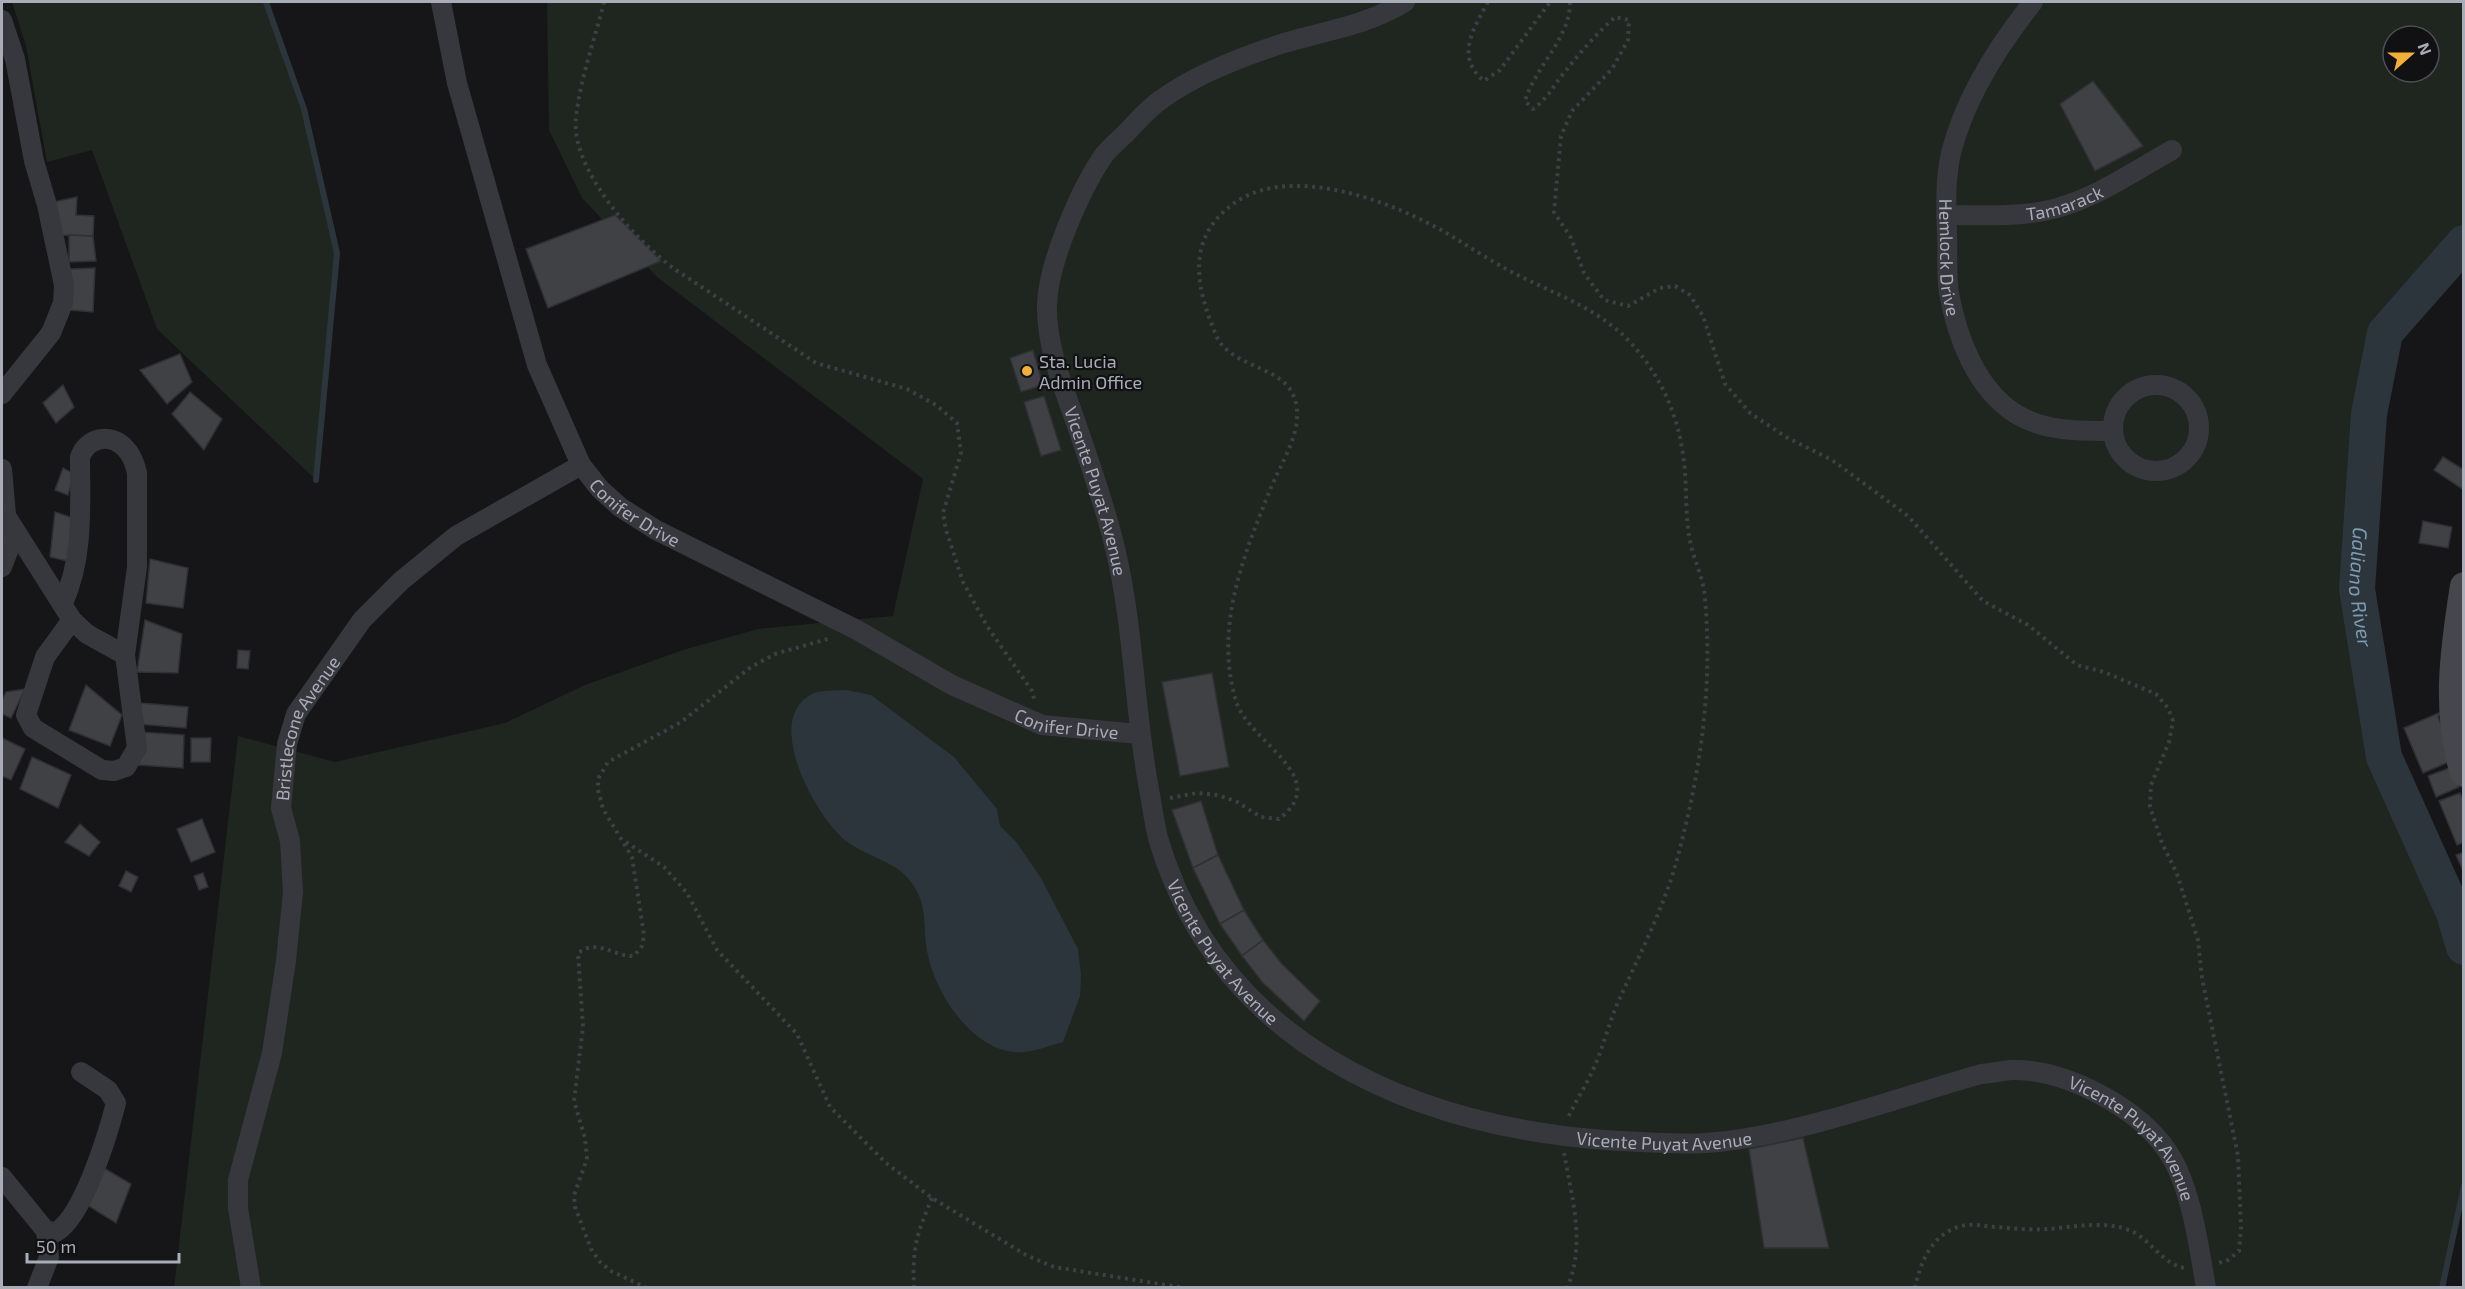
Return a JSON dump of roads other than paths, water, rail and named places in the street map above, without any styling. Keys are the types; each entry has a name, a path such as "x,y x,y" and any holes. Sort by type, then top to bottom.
{"main road":[{"path":"2463,586 2454,650 2452,685 2453,726 2463,773"}],"street":[{"name":"Conifer Drive","path":"441,2 457,83 537,365 582,465 600,489 620,507 656,530 857,630 952,685 1042,725 1139,734"},
{"name":"Vicente Puyat Avenue","path":"1405,2 1390,11 1345,28 1281,44 1222,66 1160,99 1106,153 1073,212 1050,286 1047,306 1051,342 1059,378 1106,511 1118,561 1139,734 1158,838 1188,914 1217,958 1263,1012 1302,1043 1402,1098 1455,1115 1560,1136 1659,1144 1710,1143 1783,1131 1981,1074 2014,1070 2042,1074 2096,1090 2143,1122 2169,1152 2183,1184 2206,1287"},
{"name":"Hemlock Drive","path":"2033,2 2008,33 1976,88 1952,151 1946,181 1949,292 1959,332 1975,371 2015,413 2044,427 2073,431 2113,431"},
{"path":"2,20 15,59 34,161 47,205 64,285 63,303 51,333 2,394"},
{"name":"Tamarack","path":"1946,215 2028,213 2056,209 2117,182 2172,150"},
{"path":"2155,385 2168,387 2186,398 2197,415 2199,429 2197,443 2190,456 2178,466 2157,471 2136,467 2124,458 2116,445 2113,431 2114,417 2129,394 2155,385"},
{"path":"112,439 125,447 133,459 137,473 137,567 124,655 137,748 126,767 114,771 102,770 33,728 26,715 45,657 67,612 80,544 80,457 84,446 94,440 112,439"},
{"name":"Bristlecone Avenue","path":"251,1287 238,1208 238,1180 272,1053 285,961 293,892 290,841 281,808 287,744 296,714 362,620 401,582 456,536 582,465"},
{"path":"2,469 9,549 2,567"},
{"path":"8,519 67,612 87,634 124,655"},
{"path":"46,1231 56,1232 66,1227 82,1200 116,1103 108,1090 81,1072"},
{"path":"2,1177 46,1231 49,1257 37,1287"}],"waterway":[{"path":"266,2 304,109 337,253 316,480"},
{"name":"Galiano River","path":"2464,243 2385,333 2369,414 2357,589 2384,757 2454,913 2464,947"},
{"path":"2442,1288 2464,1186"}],"place":[{"name":"Sta. Lucia Admin Office","path":"1027,371"}]}
